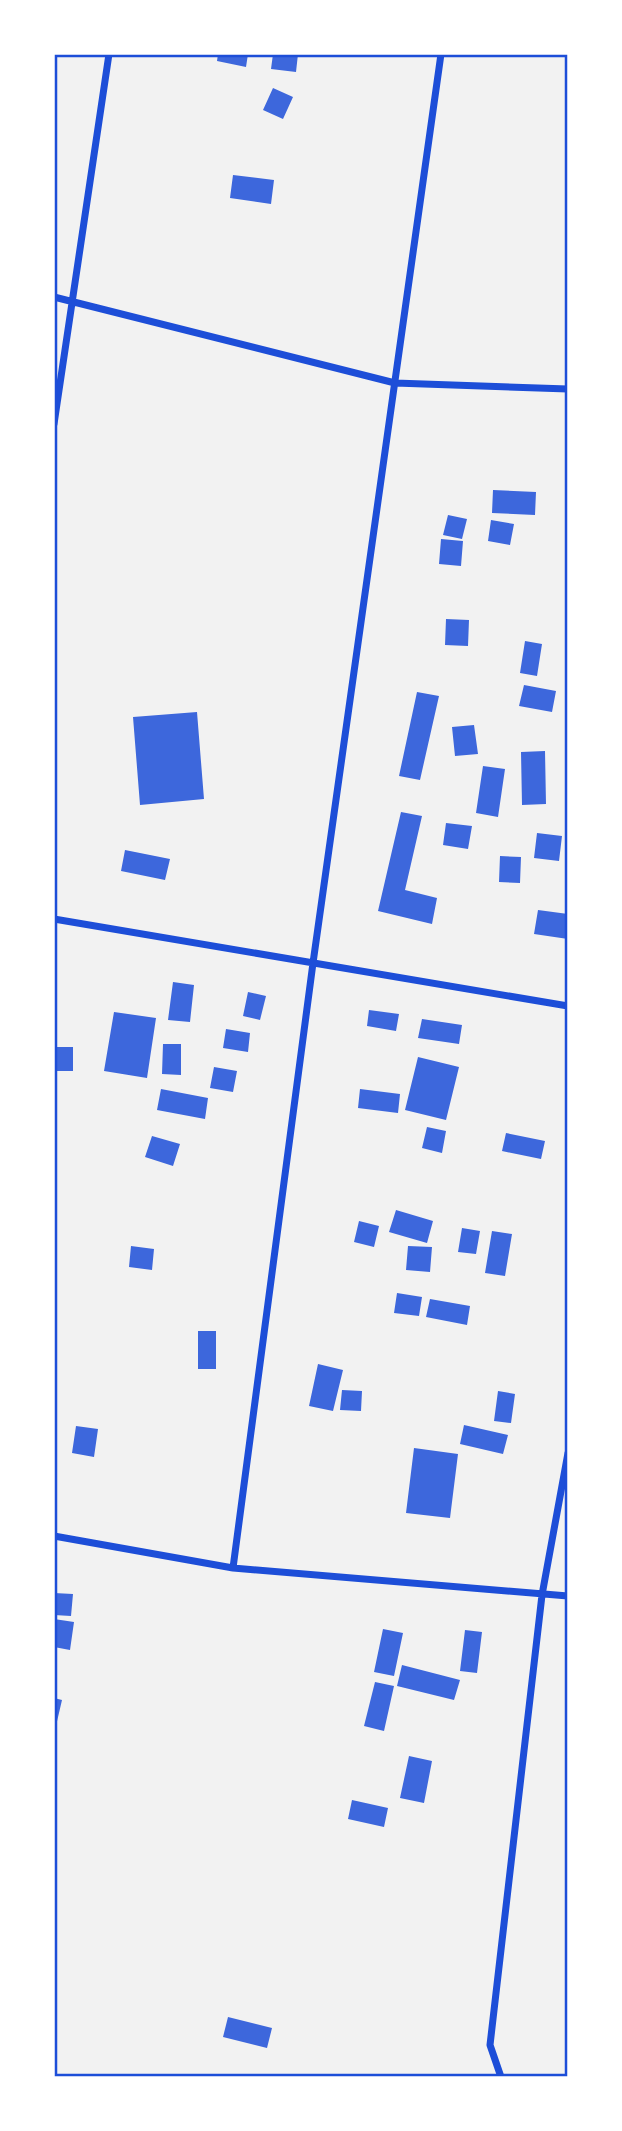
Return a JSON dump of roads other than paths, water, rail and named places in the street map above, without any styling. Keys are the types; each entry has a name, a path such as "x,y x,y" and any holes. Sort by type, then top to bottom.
{"street":[{"path":"54,424 108,54"},
{"path":"233,1568 313,963 441,54"},
{"path":"54,297 395,383 568,389"},
{"path":"54,919 568,1006"},
{"path":"500,2077 490,2045 542,1595 568,1453"},
{"path":"54,1536 233,1568 568,1597"}]}
